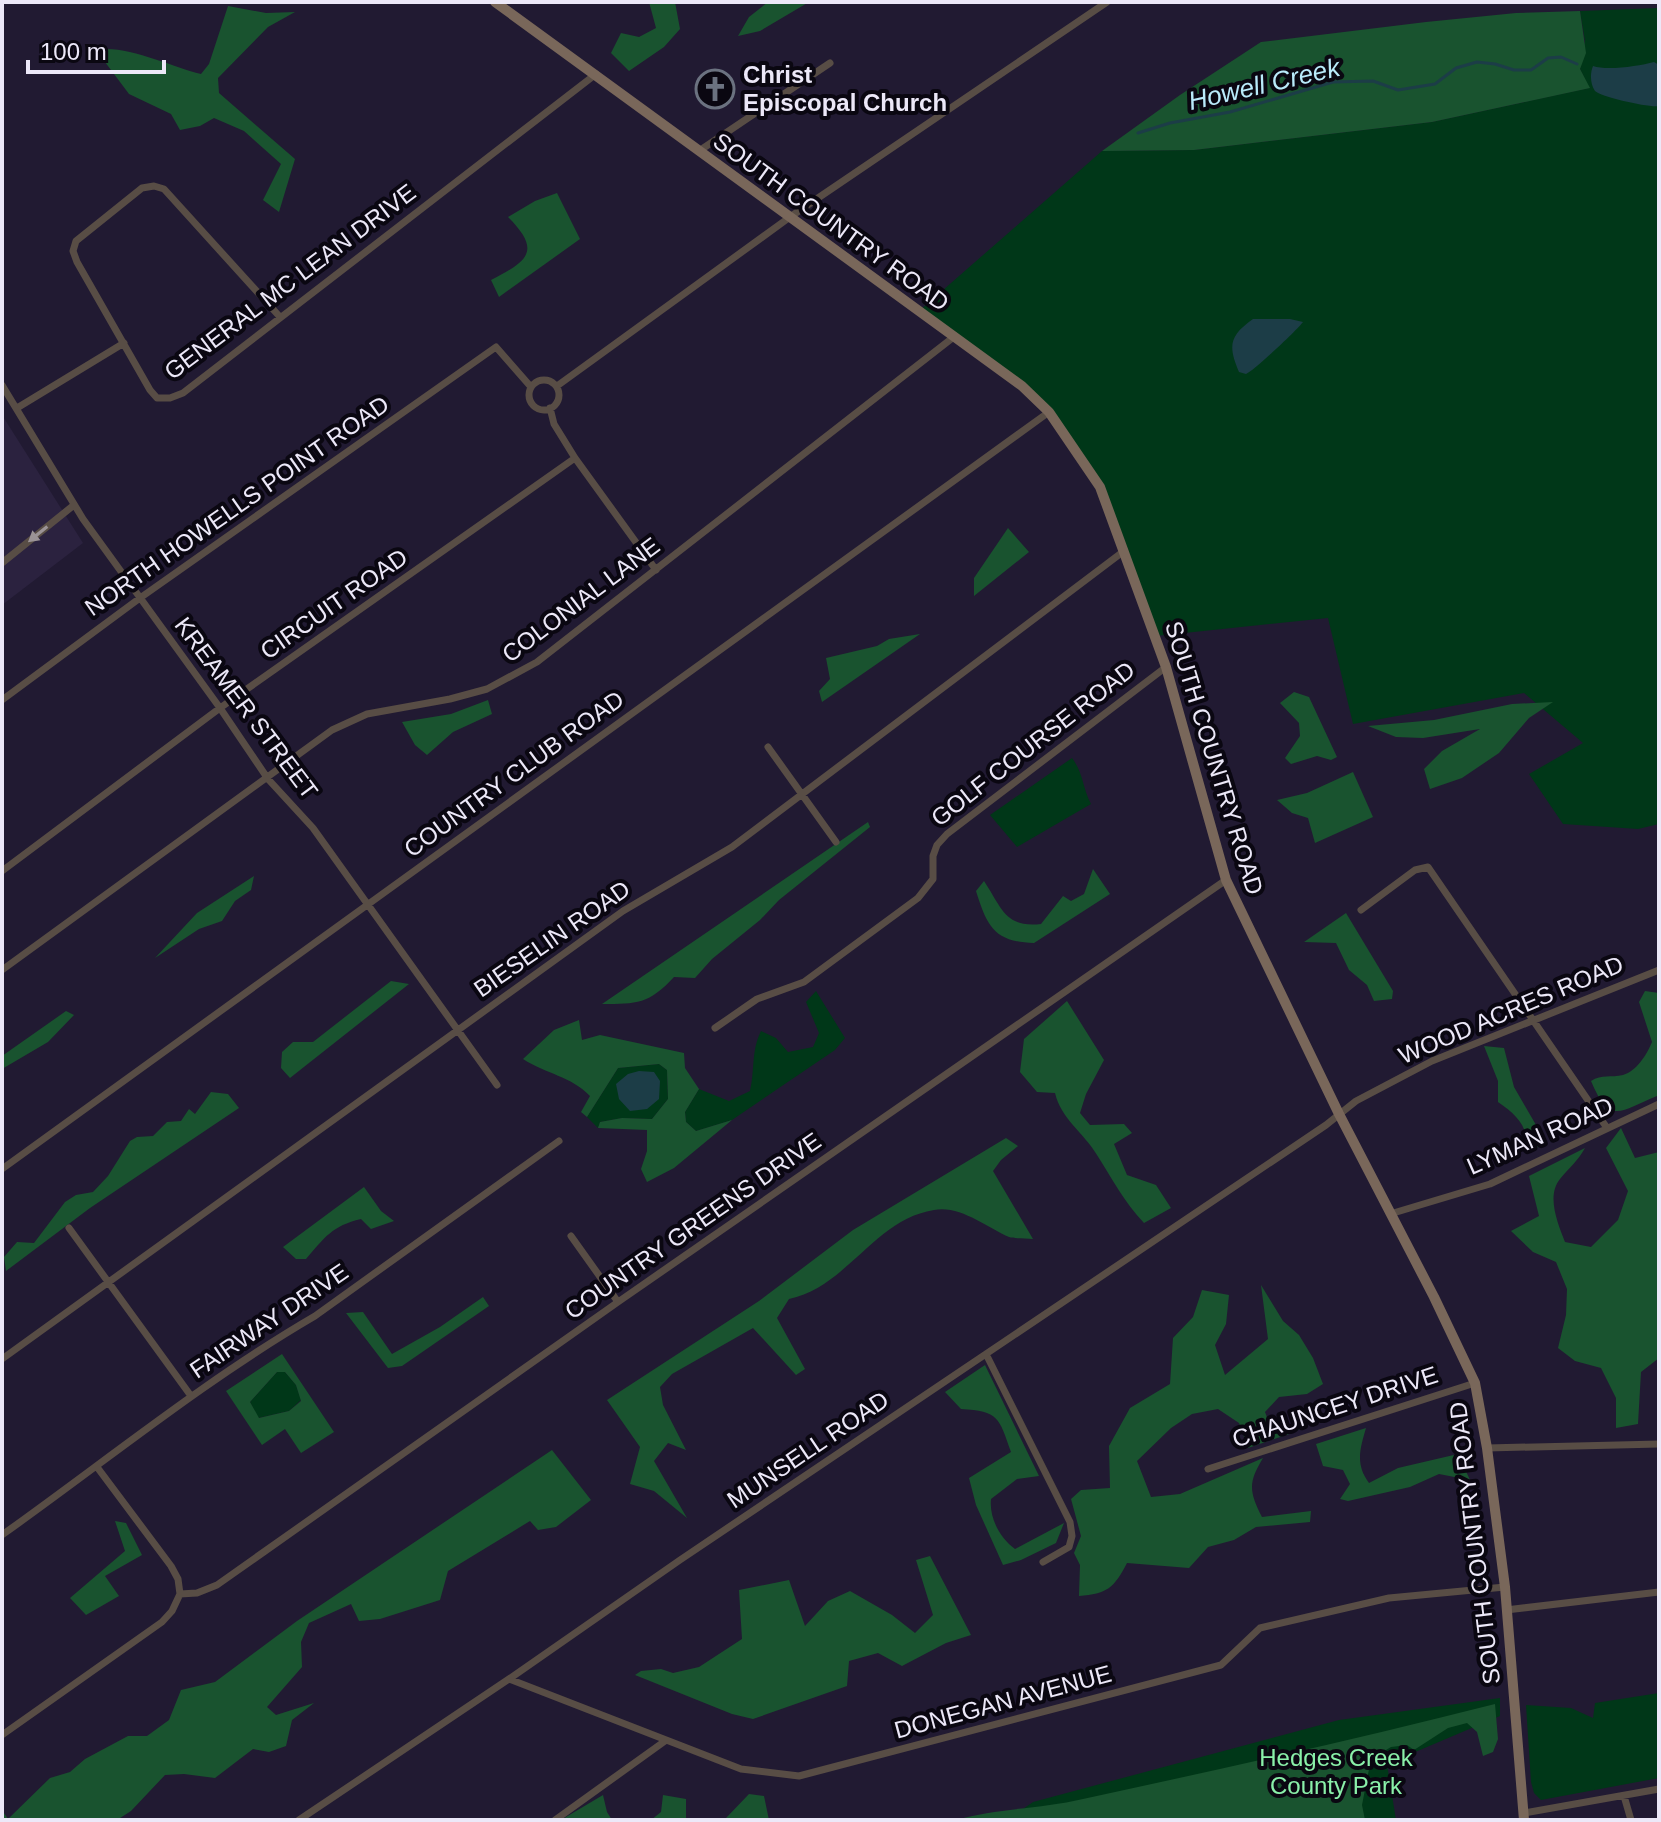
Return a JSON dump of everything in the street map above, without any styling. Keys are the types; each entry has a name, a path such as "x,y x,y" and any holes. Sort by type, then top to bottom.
{"main road":[{"name":"SOUTH COUNTRY ROAD","path":"495,2 1022,386 1049,412 1100,487 1166,667 1226,880 1339,1114 1440,1308 1475,1383 1487,1448 1505,1587 1524,1817"}],"street":[{"path":"557,386 790,217 1107,2"},
{"path":"699,151 830,63"},
{"name":"GENERAL MC LEAN DRIVE","path":"124,343 157,398 170,398 183,393 596,74"},
{"path":"17,408 124,343 73,251 76,241 83,234 142,188 154,186 172,195 280,317"},
{"name":"COLONIAL LANE","path":"2,970 332,730 352,720 389,709 460,697 487,689 537,662 955,336"},
{"name":"NORTH HOWELLS POINT ROAD","path":"2,700 140,598 496,347 531,387"},
{"path":"544,379 557,386 558,400 550,408 542,410 534,405 529,396 531,387 544,379"},
{"name":"KREAMER STREET","path":"2,385 74,505 268,779 313,828 497,1085"},
{"path":"550,408 554,424 575,458 656,570"},
{"name":"COUNTRY CLUB ROAD","path":"2,1169 1049,412"},
{"name":"CIRCUIT ROAD","path":"2,871 220,708 575,458"},
{"path":"2,563 74,505"},
{"name":"BIESELIN ROAD","path":"2,1359 623,911 732,847 1124,551"},
{"name":"GOLF COURSE ROAD","path":"715,1028 757,999 804,982 918,898 933,879 933,856 937,845 947,834 1166,667"},
{"path":"768,747 836,842"},
{"path":"1361,910 1415,870 1428,867 1607,1128"},
{"name":"COUNTRY GREENS DRIVE","path":"180,1594 197,1593 217,1585 1226,880"},
{"name":"WOOD ACRES ROAD","path":"1339,1114 1356,1101 1432,1061 1659,970"},
{"name":"LYMAN ROAD","path":"1390,1214 1490,1184 1659,1104"},
{"name":"MUNSELL ROAD","path":"299,1820 1339,1114"},
{"name":"FAIRWAY DRIVE","path":"2,1535 191,1396 315,1316 559,1141"},
{"path":"69,1228 191,1396"},
{"path":"571,1236 618,1302"},
{"path":"986,1354 1070,1522 1072,1536 1069,1547 1043,1562"},
{"name":"CHAUNCEY DRIVE","path":"1208,1469 1475,1383"},
{"path":"1487,1448 1659,1444"},
{"path":"2,1735 162,1622 172,1611 180,1594 178,1579 171,1566 97,1467"},
{"name":"DONEGAN AVENUE","path":"509,1679 741,1769 799,1776 1221,1665 1260,1628 1389,1598 1505,1587"},
{"path":"1506,1610 1659,1592"},
{"path":"555,1820 665,1741"},
{"path":"1524,1817 1659,1789"},
{"path":"1624,1796 1631,1820"}],"shaded area":[{"path":"2,415 83,543 2,605"}],"green space":[{"path":"649,2 675,2 680,29 664,47 629,71 611,53 621,33 639,37 656,28"},
{"path":"768,2 809,2 760,31 738,36 749,17"},
{"path":"228,6 266,13 295,12 268,27 218,78 219,93 295,159 279,212 263,200 281,164 244,131 214,118 200,126 180,130 171,114 129,94 96,50 121,50 201,74 209,64"},
{"path":"1659,8 1659,824 1638,829 1563,824 1529,774 1583,743 1524,693 1353,724 1328,618 1156,636 1100,487 1049,412 919,311 1102,151 1194,150 1432,122 1589,88 1580,69 1585,41 1580,11"},
{"path":"1580,11 1586,53 1580,69 1590,88 1432,122 1194,150 1102,151 1261,42 1516,13"},
{"path":"557,193 580,239 499,297 491,280 522,261 527,247 519,229 508,217 535,201"},
{"path":"1008,528 1029,552 974,596 974,578"},
{"path":"920,634 822,702 819,691 830,679 826,658 877,646 889,639"},
{"path":"1294,692 1309,697 1337,757 1331,760 1317,756 1291,764 1285,758 1300,736 1299,723 1280,703"},
{"path":"488,700 492,714 453,732 427,755 415,745 402,722 451,714"},
{"path":"1553,702 1529,718 1499,753 1462,778 1430,789 1424,769 1442,751 1480,729 1423,738 1396,737 1368,726 1434,720 1512,704"},
{"path":"1072,758 1091,804 1017,847 990,815"},
{"path":"1353,772 1373,817 1315,843 1308,818 1292,813 1277,800 1307,793"},
{"path":"868,822 870,827 779,900 695,978 674,977 657,993 642,1001 602,1004"},
{"path":"1093,869 1110,894 1034,943 1010,939 994,930 976,891 984,881 1000,908 1012,919 1019,923 1041,924 1063,896 1071,901 1084,894"},
{"path":"254,876 251,890 235,901 222,921 199,929 155,958 197,913"},
{"path":"1346,913 1393,991 1392,999 1374,1001 1367,985 1349,970 1336,943 1304,942"},
{"path":"391,981 409,984 290,1078 281,1068 282,1052 293,1042 313,1042"},
{"path":"816,991 845,1038 835,1050 732,1120 696,1131 686,1122 685,1112 699,1089 729,1101 750,1091 761,1031 776,1038 788,1052 813,1047 819,1033 806,1002"},
{"path":"1645,991 1659,993 1659,1092 1657,1096 1617,1111 1604,1104 1591,1081 1628,1073 1647,1052 1652,1042 1639,1002"},
{"path":"1067,1001 1104,1060 1080,1113 1090,1125 1124,1124 1132,1133 1114,1144 1127,1175 1156,1185 1171,1208 1144,1223 1092,1147 1067,1118 1055,1093 1037,1092 1020,1072 1024,1039"},
{"path":"66,1011 74,1015 48,1042 2,1069 2,1056"},
{"path":"579,1020 582,1040 600,1035 684,1053 685,1068 699,1089 685,1112 686,1122 696,1131 732,1120 674,1168 647,1182 641,1169 647,1151 647,1130 598,1128 600,1122 622,1118 652,1119 668,1099 667,1070 659,1064 618,1068 587,1117 581,1112 590,1096 583,1089 523,1059 554,1030"},
{"path":"1484,1046 1504,1048 1514,1087 1547,1144 1527,1151 1524,1128 1498,1102 1498,1081"},
{"path":"659,1064 667,1070 668,1099 652,1119 622,1118 600,1122 598,1128 587,1117 618,1068"},
{"path":"211,1092 228,1094 239,1108 90,1208 6,1271 4,1257 17,1242 34,1243 65,1202 76,1195 93,1192 108,1176 130,1141 137,1137 153,1136 167,1122 181,1121 189,1109 195,1114"},
{"path":"1621,1128 1635,1158 1659,1152 1659,1358 1641,1372 1638,1424 1616,1428 1616,1398 1601,1368 1575,1361 1558,1348 1566,1315 1567,1289 1556,1262 1533,1252 1511,1231 1539,1216 1529,1176 1585,1148 1560,1179 1554,1202 1565,1242 1591,1247 1618,1220 1628,1191 1606,1148"},
{"path":"1006,1138 1018,1146 993,1171 1033,1239 1009,1237 963,1214 944,1209 913,1216 895,1226 828,1281 789,1299 777,1318 805,1369 796,1375 753,1328 672,1374 660,1387 663,1405 686,1450 668,1443 654,1461 687,1518 654,1491 630,1484 640,1447 607,1400 759,1301 853,1230"},
{"path":"364,1187 381,1211 394,1221 371,1229 361,1219 343,1225 324,1239 306,1259 296,1259 283,1247"},
{"path":"1261,1285 1283,1321 1299,1335 1313,1358 1323,1384 1307,1394 1279,1397 1265,1412 1271,1427 1309,1423 1295,1432 1248,1448 1239,1423 1218,1409 1192,1414 1171,1428 1137,1461 1151,1497 1180,1494 1263,1458 1252,1487 1262,1517 1311,1511 1310,1522 1256,1527 1234,1540 1208,1547 1189,1568 1127,1563 1109,1588 1096,1594 1079,1596 1080,1565 1074,1553 1081,1536 1071,1499 1081,1490 1110,1488 1109,1446 1130,1408 1170,1384 1173,1338 1193,1317 1202,1290 1229,1295 1226,1324 1215,1345 1225,1375 1268,1339"},
{"path":"483,1297 489,1306 402,1366 388,1368 346,1313 363,1312 392,1354 440,1327"},
{"path":"282,1354 334,1432 301,1453 285,1429 262,1445 226,1391","holes":["277,1372 285,1372 296,1385 301,1401 289,1411 259,1418 250,1402"]},
{"path":"985,1365 1039,1476 1017,1479 991,1499 997,1527 1015,1549 1064,1523 1056,1543 1003,1565 976,1505 969,1478 1011,1452 996,1418 983,1412 961,1409 945,1392"},
{"path":"277,1372 285,1372 296,1385 301,1400 289,1411 258,1418 250,1402"},
{"path":"1366,1428 1360,1463 1369,1483 1398,1468 1458,1454 1470,1480 1439,1474 1410,1487 1348,1501 1340,1499 1350,1484 1343,1470 1323,1466 1316,1444"},
{"path":"552,1450 591,1500 556,1527 538,1530 530,1521 448,1571 440,1600 380,1619 359,1621 351,1604 309,1623 301,1642 302,1667 267,1707 276,1715 314,1703 292,1720 286,1746 269,1752 253,1749 215,1778 165,1775 131,1811 117,1820 2,1820 2,1810 8,1819 50,1778 70,1772 85,1759 128,1736 147,1736 169,1720 181,1690 215,1682 297,1621"},
{"path":"115,1521 126,1523 142,1555 105,1576 119,1596 86,1615 70,1598 125,1551"},
{"path":"930,1556 971,1635 946,1643 902,1666 878,1653 849,1661 847,1686 753,1719 732,1714 635,1675 641,1671 661,1669 673,1673 699,1667 742,1639 739,1590 789,1580 805,1626 828,1601 850,1591 892,1615 915,1633 933,1615 916,1560"},
{"path":"1659,1693 1659,1778 1541,1800 1534,1793 1526,1705 1571,1708 1593,1718 1595,1703"},
{"name":"Hedges Creek County Park","path":"1500,1698 1500,1716 1387,1764 1396,1820 1007,1820 1033,1802 1339,1720"},
{"name":"Hedges Creek County Park","path":"1495,1704 1498,1739 1493,1752 1483,1756 1477,1732 1467,1723 1448,1728 1414,1750 1407,1745 1391,1747 1371,1759 1362,1805 1365,1820 956,1820 1083,1799 1341,1742"},
{"path":"749,1794 764,1796 769,1820 716,1820 726,1818"},
{"path":"603,1795 612,1820 561,1820"},
{"path":"663,1795 686,1799 686,1820 651,1820 661,1812"}],"water":[{"path":"1654,62 1659,65 1659,106 1616,99 1593,88 1593,66 1614,68"},
{"path":"1253,319 1303,322 1246,374 1239,372 1232,348 1235,336"},
{"path":"654,1072 660,1081 659,1099 647,1109 630,1111 619,1099 616,1084 628,1074"}],"waterway":[{"name":"Howell Creek","path":"1138,133 1170,123 1230,112 1333,82 1373,81 1398,90 1435,84 1456,68 1477,62 1514,70 1531,70 1548,58 1561,57 1577,64"}],"place":[{"name":"Christ Episcopal Church","path":"715,89"}]}
